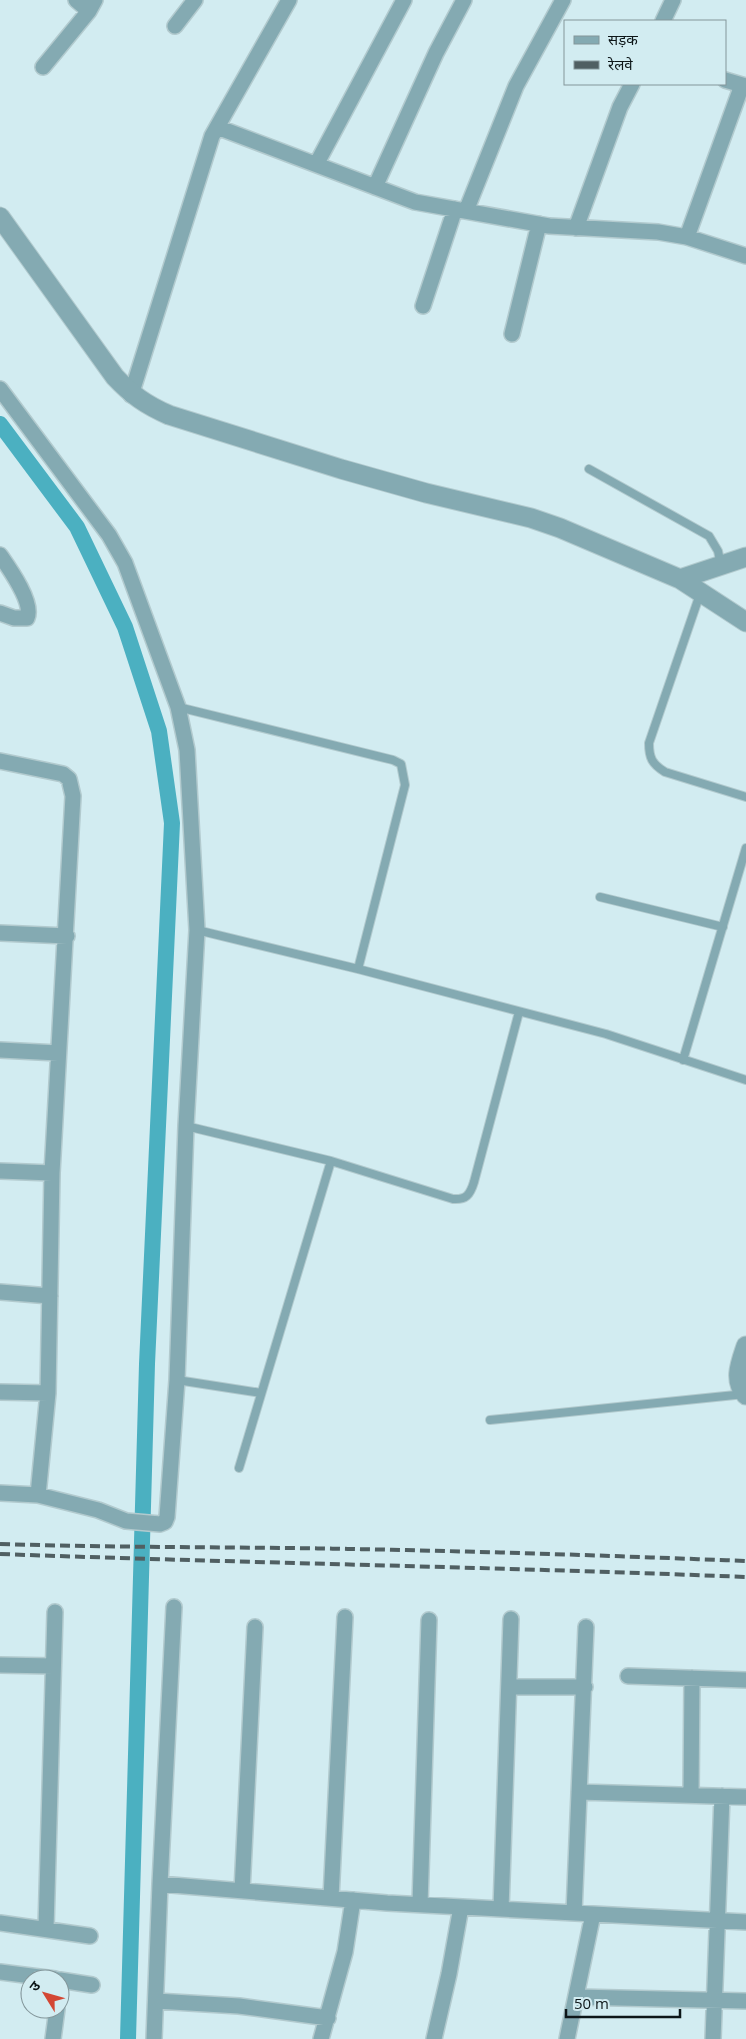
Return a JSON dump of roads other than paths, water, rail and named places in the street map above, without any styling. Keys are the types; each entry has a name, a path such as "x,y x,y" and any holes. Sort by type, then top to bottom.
{"street":[{"path":"43,67 92,5 76,0"},
{"path":"175,26 195,0"},
{"path":"131,395 217,127 288,0"},
{"path":"317,163 404,0"},
{"path":"375,187 436,53 464,0"},
{"path":"423,306 461,210 516,86 563,0"},
{"path":"663,20 673,0"},
{"path":"686,237 744,86 726,80"},
{"path":"576,228 620,107 631,85"},
{"path":"217,127 317,163 415,202 539,224 576,228 658,232 686,237 746,256"},
{"path":"0,217 115,377 131,395 146,405 169,415 341,469 553,526 680,579 700,594 746,622"},
{"path":"512,334 539,224"},
{"path":"0,389 109,535 121,556 178,707 187,750 190,780 197,930 186,1126 178,1380 168,1511 165,1522 156,1524 126,1521 98,1510 38,1495 0,1493"},
{"path":"0,555 24,596 29,614 27,618 22,620 0,613"},
{"path":"680,579 746,557"},
{"path":"0,761 63,774 69,779 73,796 67,936 58,1052 52,1173 48,1393 38,1495"},
{"path":"0,933 67,936"},
{"path":"0,1050 58,1052"},
{"path":"0,1171 52,1173"},
{"path":"0,1292 50,1296"},
{"path":"745,1395 739,1383 739,1369 746,1346"},
{"path":"0,1392 48,1393"},
{"path":"154,2039 174,1607"},
{"path":"46,1928 55,1612"},
{"path":"331,1898 345,1617"},
{"path":"501,1909 510,1619"},
{"path":"420,1904 429,1620"},
{"path":"242,1891 255,1627"},
{"path":"574,1913 585,1687 586,1627"},
{"path":"0,1665 54,1666"},
{"path":"628,1676 746,1680"},
{"path":"692,1678 692,1795"},
{"path":"509,1687 585,1687"},
{"path":"579,1792 746,1796"},
{"path":"713,2039 722,1796"},
{"path":"160,1884 460,1907 746,1922"},
{"path":"321,2039 345,1952 353,1900"},
{"path":"434,2039 449,1974 460,1907"},
{"path":"567,2039 594,1914"},
{"path":"0,1923 46,1928 90,1936"},
{"path":"0,1972 20,1975"},
{"path":"70,1982 92,1985"},
{"path":"577,1997 746,2001"},
{"path":"156,2001 239,2006 328,2018"},
{"path":"53,2039 56,2019"}],"lane":[{"path":"589,469 709,536 716,546 721,565"},
{"path":"700,594 649,743 649,754 654,766 665,772 746,798"},
{"path":"178,707 401,764 405,785 358,969"},
{"path":"683,1060 746,848"},
{"path":"600,896 723,927"},
{"path":"197,930 358,969 606,1034 746,1080"},
{"path":"186,1126 331,1162 452,1198 462,1199 470,1194 519,1012"},
{"path":"239,1468 331,1162"},
{"path":"178,1380 261,1393"},
{"path":"490,1420 745,1395"}],"waterway":[{"path":"0,424 77,527 125,627 159,731 172,823 147,1364 128,2039"}],"railway":[{"path":"0,1544 404,1550 746,1561"},
{"path":"0,1554 746,1577"}]}
